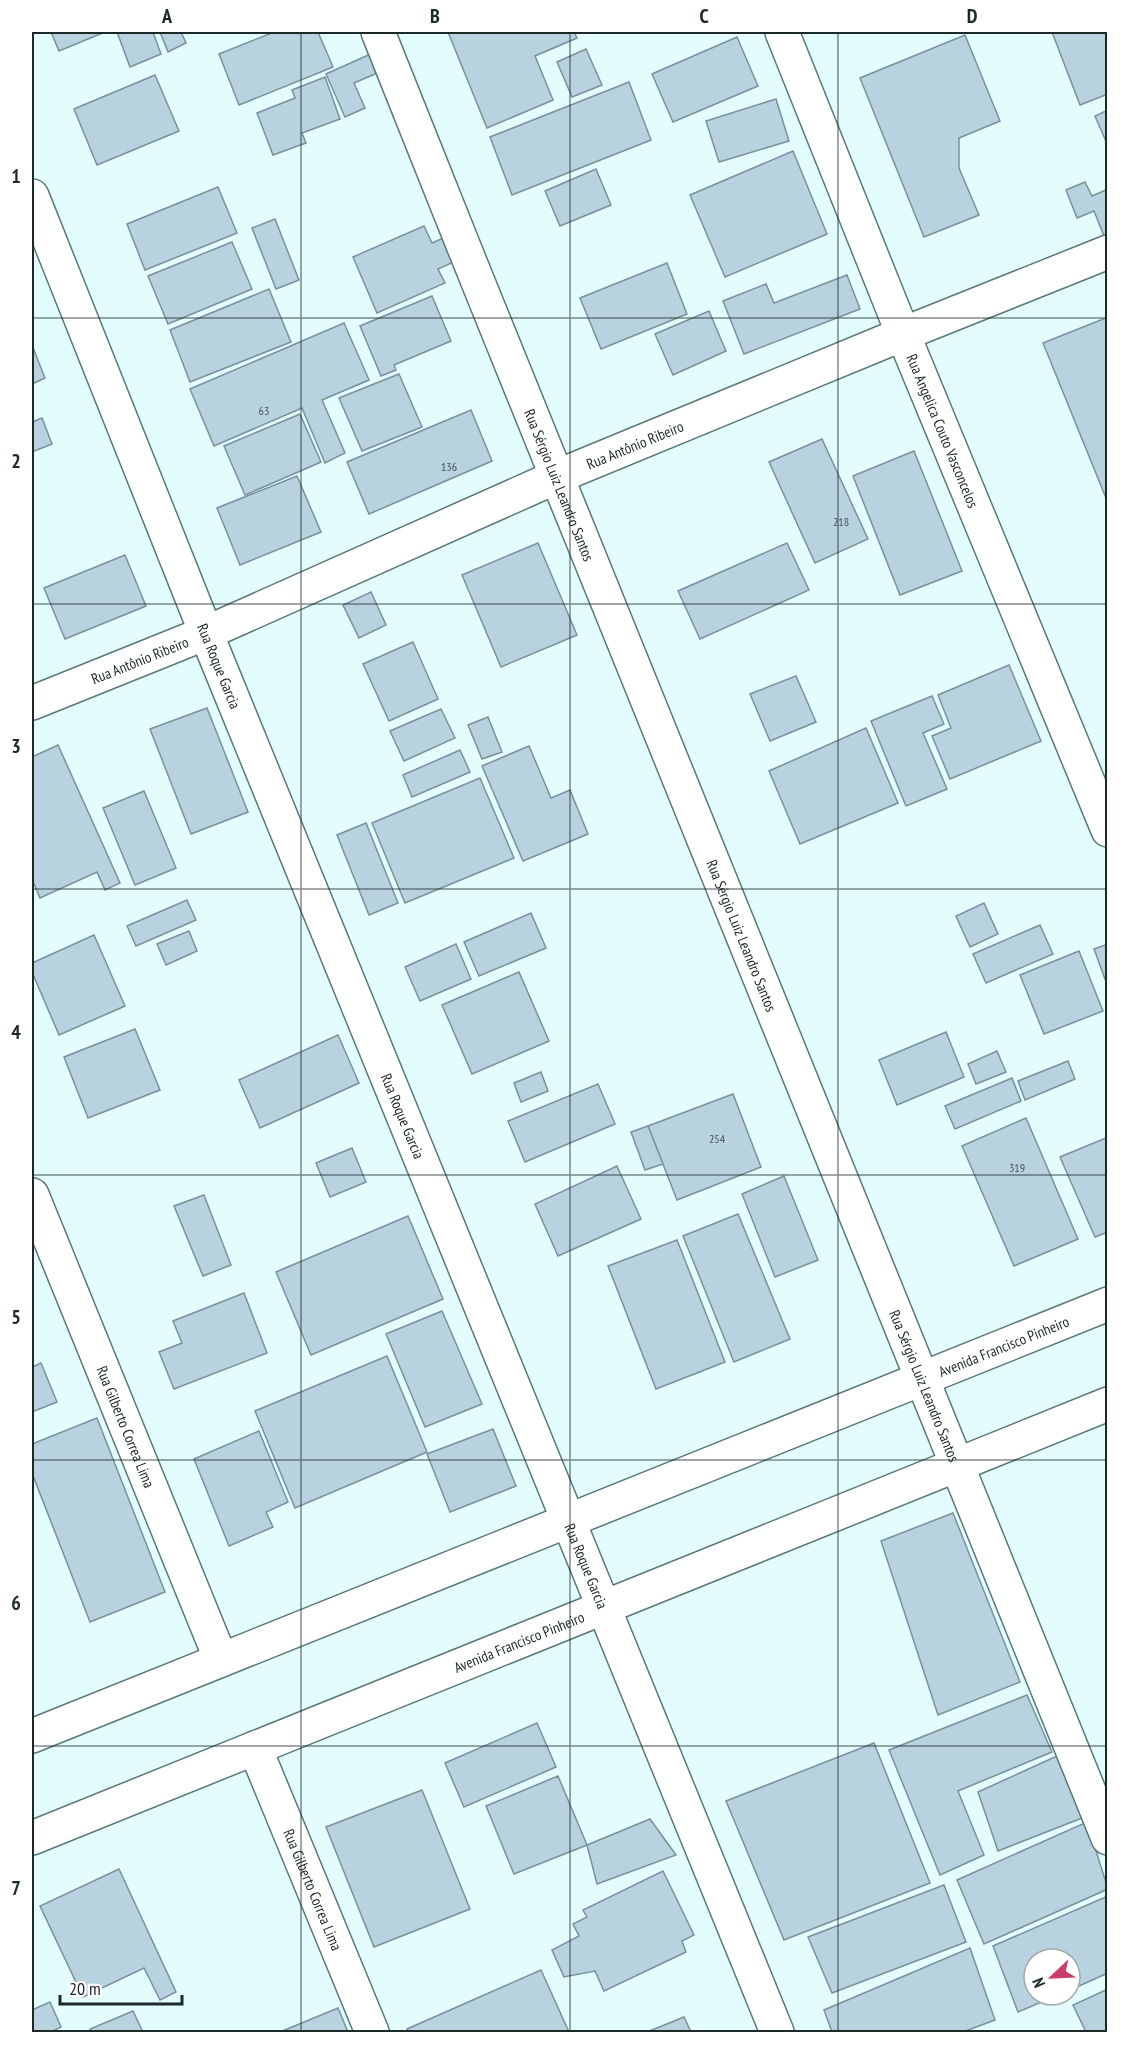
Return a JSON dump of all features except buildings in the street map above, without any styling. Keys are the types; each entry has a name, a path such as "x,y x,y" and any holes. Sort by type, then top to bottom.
{"street":[{"name":"Rua Sérgio Luiz Leandro Santos","path":"378,32 1107,1838"},
{"name":"Rua Angelica Couto Vasconcelos","path":"782,32 903,334 1107,830"},
{"name":"Rua Roque Garcia","path":"32,196 206,633 570,1520 777,2032"},
{"name":"Rua Antônio Ribeiro","path":"32,703 206,633 556,477 1107,252"},
{"name":"Rua Gilberto Correa Lima","path":"32,1196 221,1660"},
{"name":"Avenida Francisco Pinheiro","path":"32,1736 1107,1304"},
{"name":"Avenida Francisco Pinheiro","path":"32,1838 1107,1404"},
{"name":"Rua Gilberto Correa Lima","path":"255,1748 372,2032"}]}
